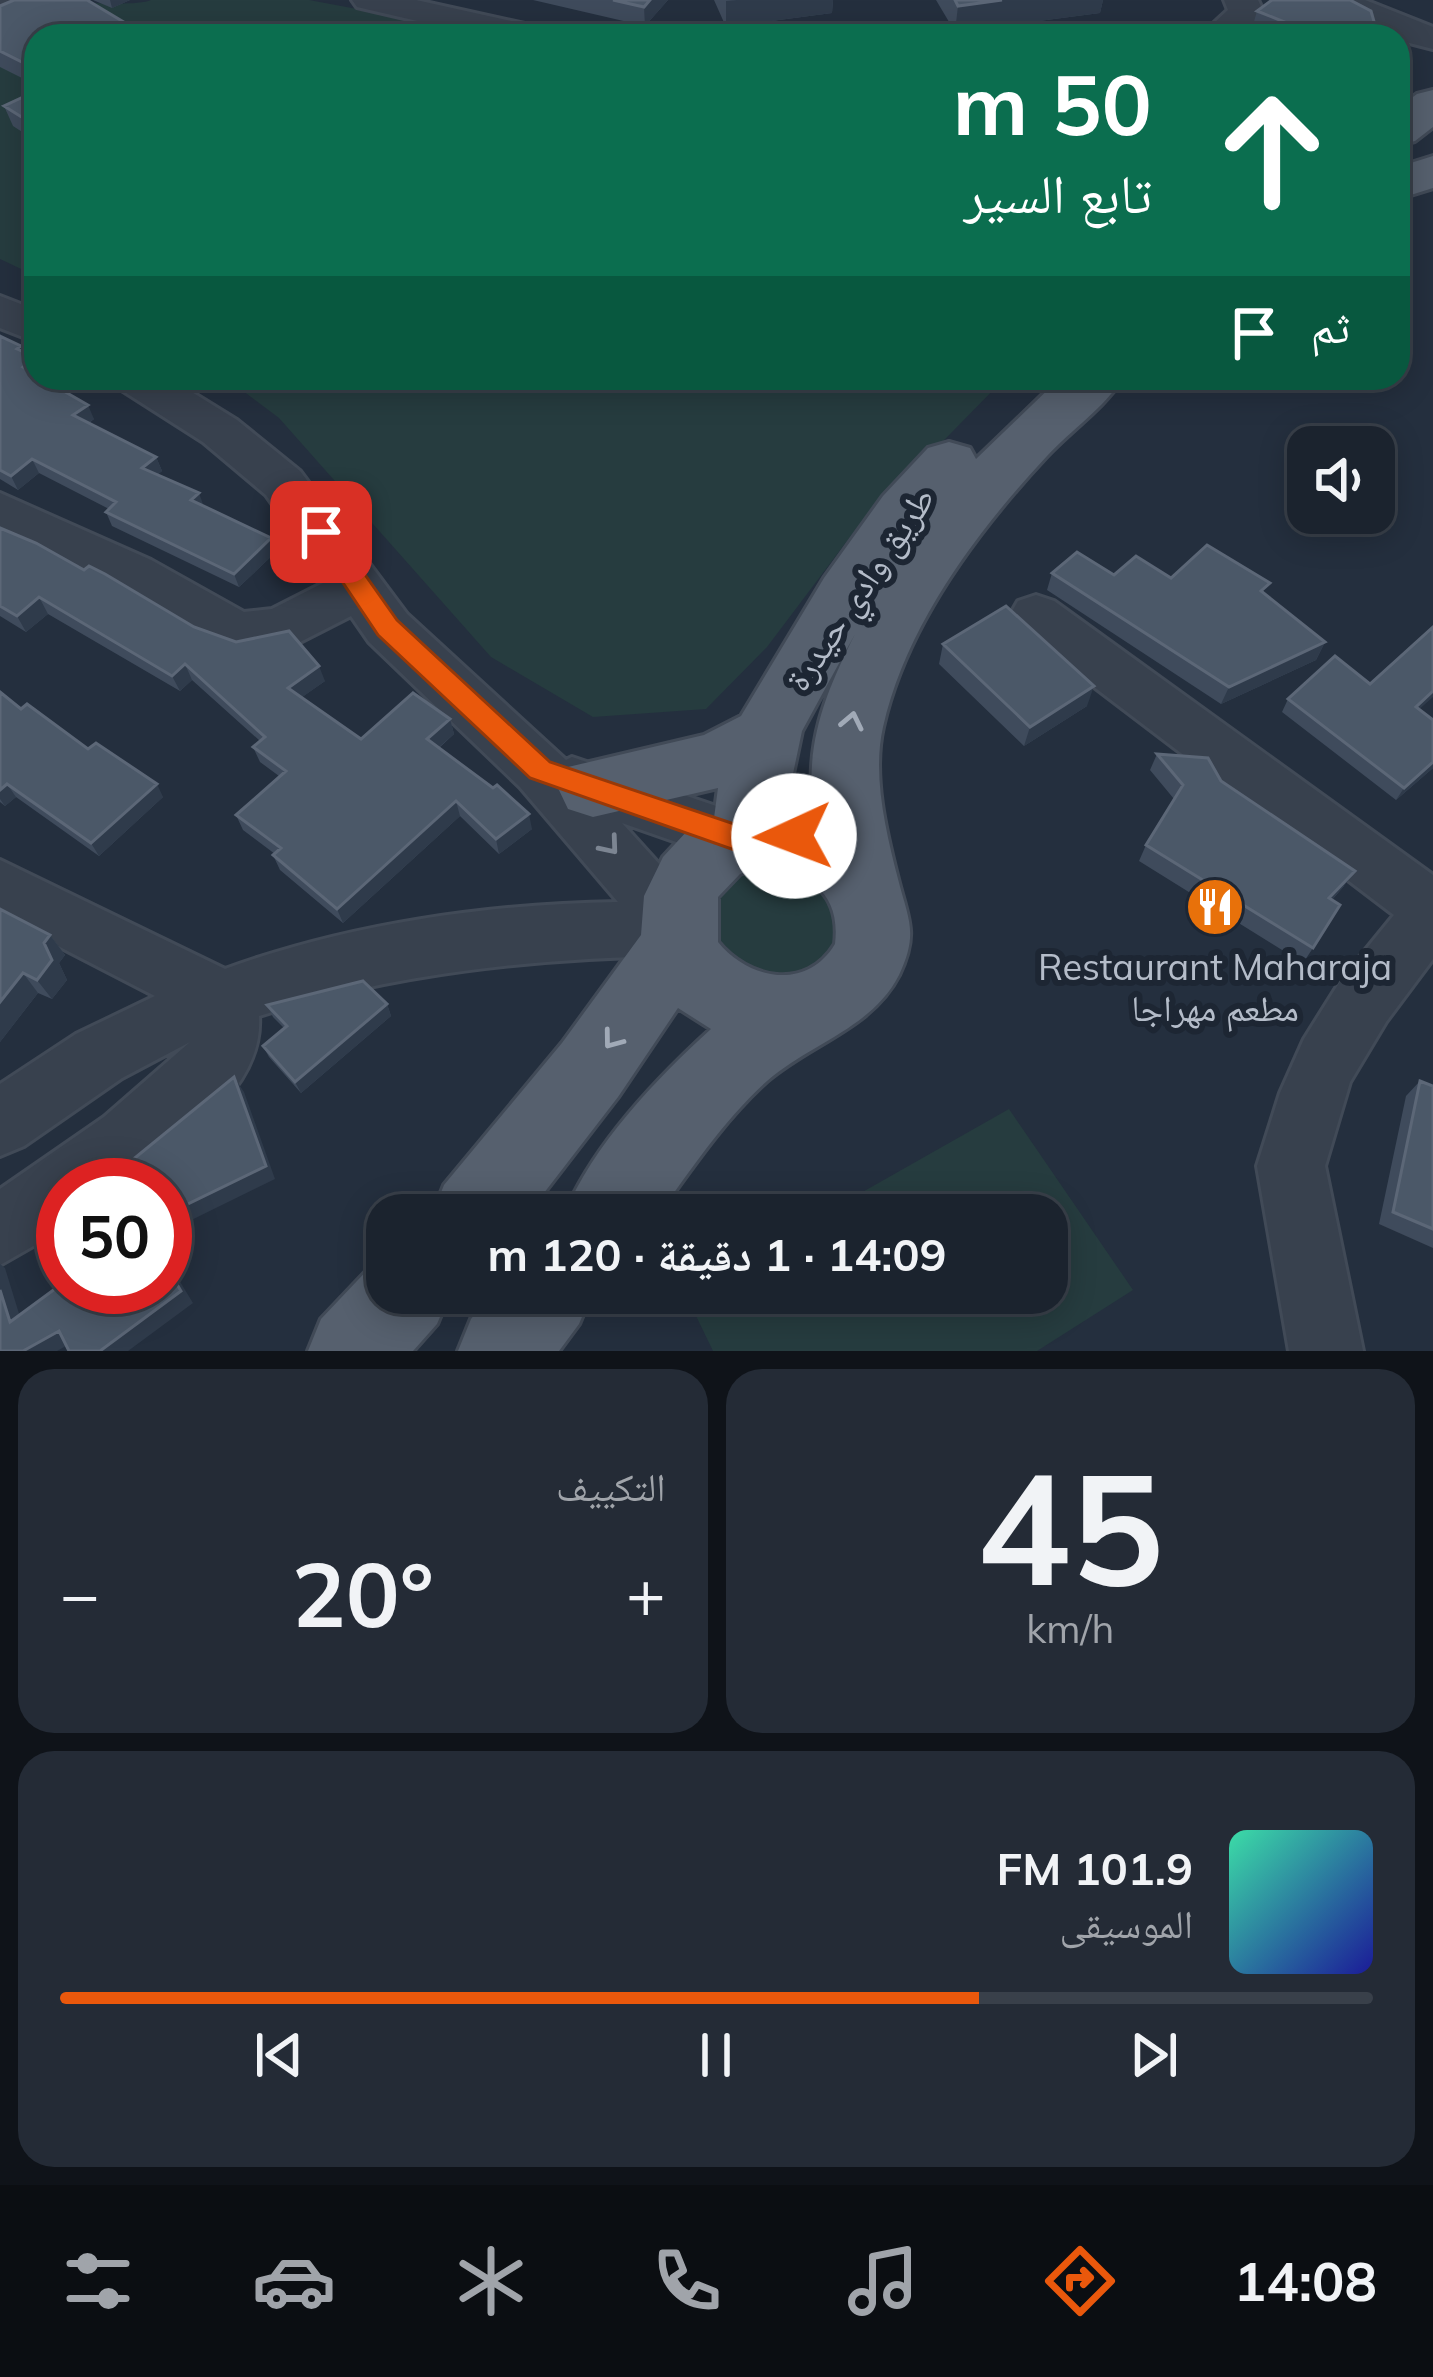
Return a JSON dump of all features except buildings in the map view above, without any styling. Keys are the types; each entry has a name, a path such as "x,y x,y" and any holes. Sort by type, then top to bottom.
{"main road":[{"name":"طريق وادي حيدرة","path":"744,838 766,735 819,637 937,474 1027,390"},
{"name":"طريق وادي حيدرة","path":"862,878 844,758 856,702 879,649 938,545 982,488 1083,390"},
{"path":"567,779 718,760 766,735"},
{"path":"622,1194 697,1095 741,1053 806,1009 833,998 855,978 870,955 876,929 873,902 862,878 843,858 794,836 744,838 714,852 680,894 677,933 692,970 713,991 741,1006 773,1012 806,1009"},
{"path":"491,1194 590,1070 677,933"},
{"path":"353,1351 387,1314"},
{"path":"503,1351 532,1314"}],"street":[{"path":"369,0 476,24"},
{"path":"1233,24 1246,13 1241,0"},
{"path":"1338,0 1388,24"},
{"path":"394,24 408,9"},
{"path":"155,390 220,430 284,483 357,589 420,661 567,779 677,933"},
{"path":"0,512 133,573 221,625 244,632 280,628 357,589"},
{"path":"1036,615 1433,912 1380,976 1326,1059 1291,1166 1326,1351"},
{"path":"567,779 744,838"},
{"path":"0,886 226,1001"},
{"path":"0,1123 100,1055 281,977 389,954 532,933 677,933"},
{"path":"103,1158 212,1066 226,1045 226,1001"},
{"path":"0,1230 36,1206"}],"green space":[{"path":"32,0 112,4 309,0 437,24 24,24 24,270 0,259 0,17"},
{"path":"242,390 993,390 853,533 767,647 706,709 593,717 491,657 279,418"},
{"path":"783,860 838,891 841,949 799,979 747,974 714,939 716,904 728,882 750,868"},
{"path":"1009,1109 1067,1194 859,1194"},
{"path":"1068,1195 1133,1290 1037,1351 713,1351 695,1314 1068,1314"}],"place":[{"name":"Restaurant Maharaja مطعم مهراجا","path":"1215,907"}],"route":[{"path":"321,532 388,628 540,770 740,839 794,836"}]}
